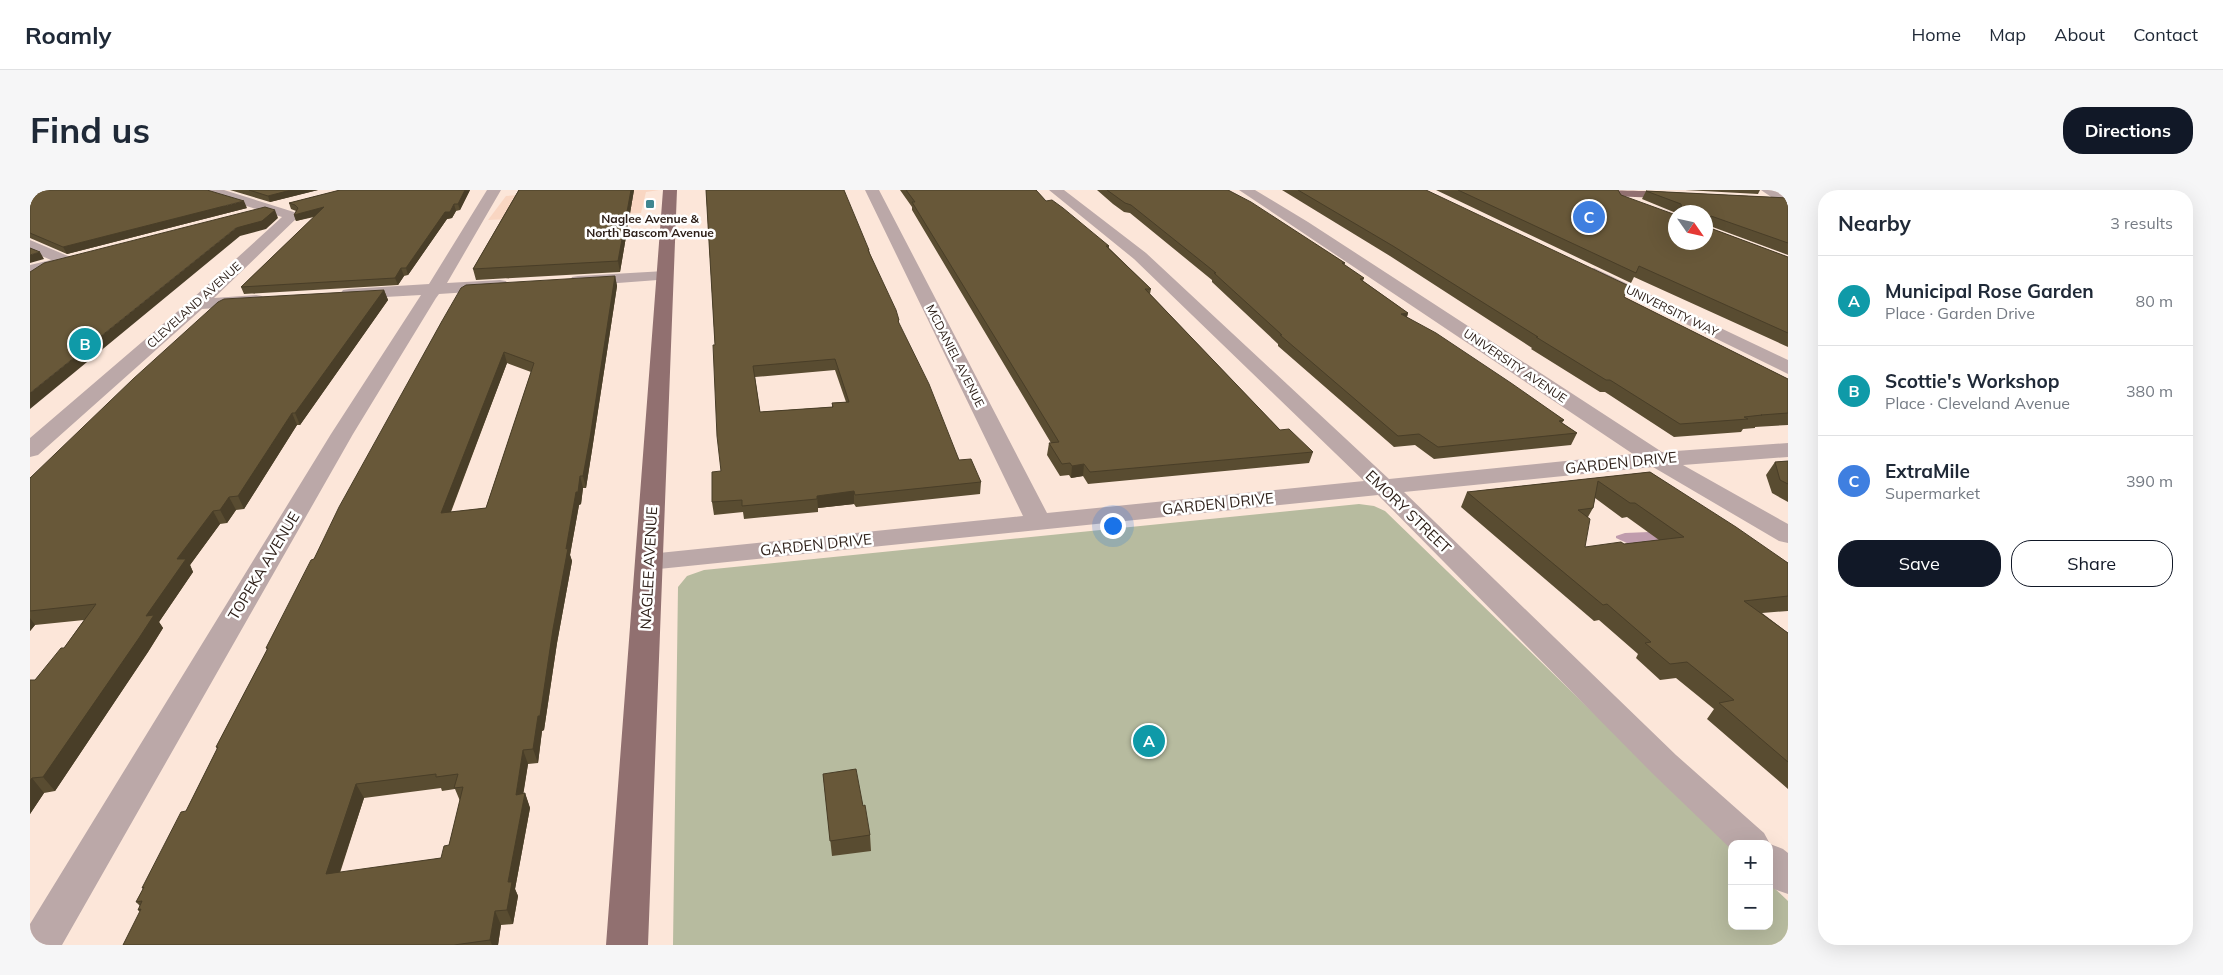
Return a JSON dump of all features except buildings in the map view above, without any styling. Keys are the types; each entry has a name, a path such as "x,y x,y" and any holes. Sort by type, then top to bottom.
{"main road":[{"name":"NAGLEE AVENUE","path":"628,945 670,190"},
{"path":"1565,190 1694,196"},
{"path":"1602,191 1646,208"}],"street":[{"name":"CLEVELAND AVENUE","path":"30,450 198,304 292,216 210,190"},
{"name":"TOPEKA AVENUE","path":"40,945 342,434 494,190"},
{"name":"MCDANIEL AVENUE","path":"872,190 1039,522"},
{"name":"EMORY STREET","path":"1056,190 1140,256 1401,503 1664,764 1747,840"},
{"name":"UNIVERSITY AVENUE","path":"1246,190 1303,225 1656,459 1788,535"},
{"path":"238,216 297,201"},
{"path":"30,245 66,261"},
{"path":"30,270 86,256"},
{"name":"UNIVERSITY WAY","path":"1580,266 1788,368"},
{"path":"564,281 665,276"},
{"path":"332,295 516,284"},
{"path":"198,304 272,299"},
{"name":"GARDEN DRIVE","path":"649,562 1656,459 1788,450"},
{"path":"1773,864 1788,877"}],"shaded area":[{"path":"551,190 659,190 646,192 641,213 488,220 506,196 550,193"},
{"path":"1649,532 1661,541 1629,544 1616,538 1616,536 1625,533"}],"green space":[{"path":"1359,504 1374,506 1385,511 1728,843 1728,930 1773,930 1773,887 1788,901 1788,945 673,945 678,587 687,576 704,570"}],"place":[{"name":"Naglee Avenue & North Bascom Avenue","path":"650,204"},
{"name":"ExtraMile","path":"1589,217"},
{"name":"Scottie's Workshop","path":"85,344"},
{"name":"Municipal Rose Garden","path":"1149,741"}]}
